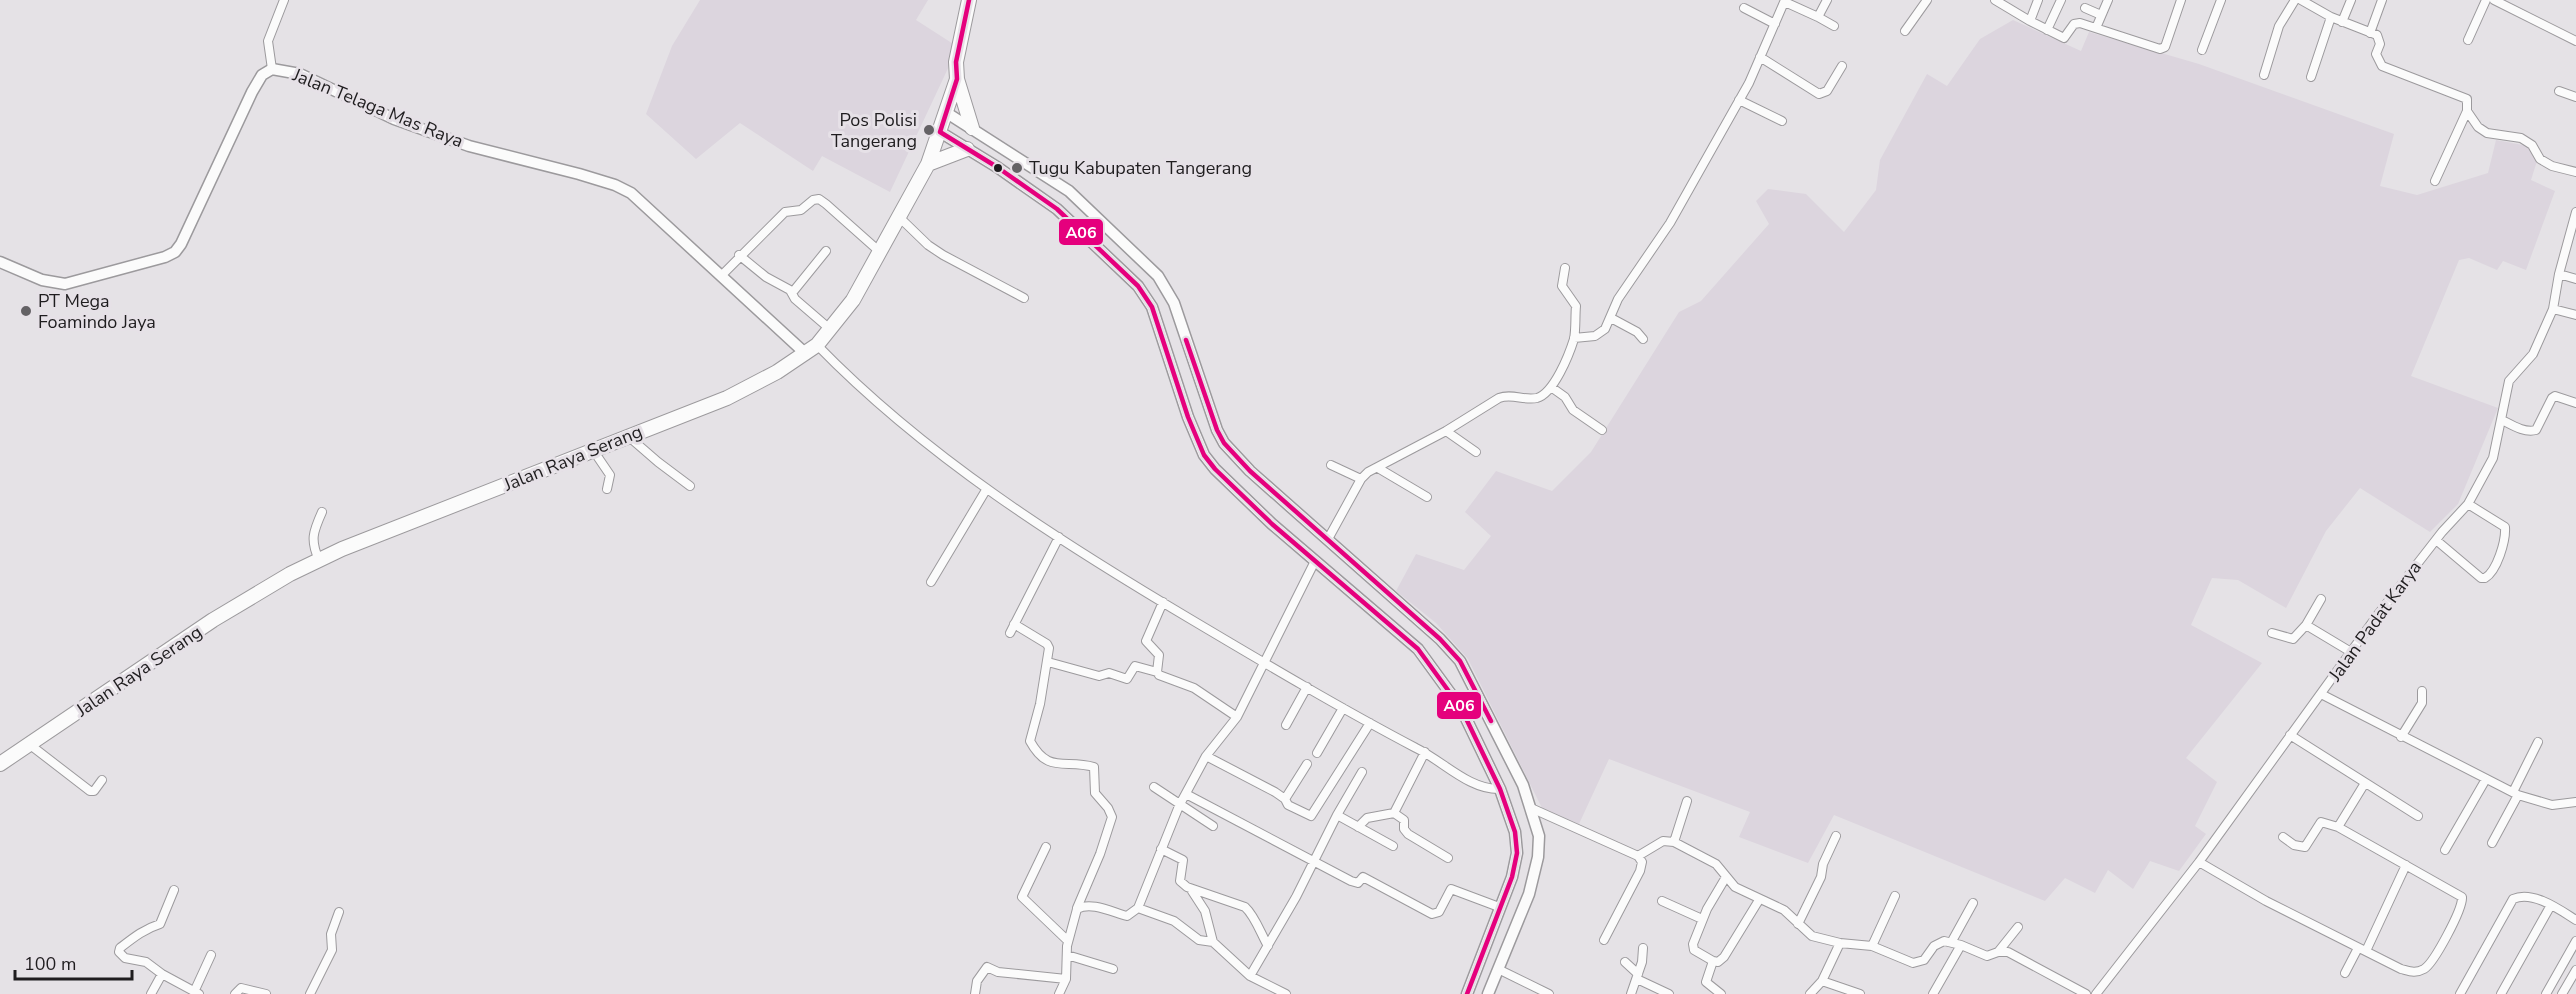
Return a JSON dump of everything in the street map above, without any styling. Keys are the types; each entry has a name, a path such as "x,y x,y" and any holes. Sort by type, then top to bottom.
{"highway":[{"name":"Jalan Raya Serang","path":"0,764 100,699 213,620 290,574 319,560 738,393 812,350 831,330 853,300 928,164 957,79 956,62 969,0"},
{"path":"957,79 972,128"},
{"path":"928,164 968,149"}],"main road":[{"name":"Jalan Telaga Mas Raya","path":"0,262 42,280 65,284 165,257 175,252 224,155 252,92 262,75 272,69 300,74 394,119 469,146 615,185 631,193 721,276 812,350"},
{"path":"947,113 1069,191 1158,276 1174,303 1217,430 1224,443 1250,471 1440,639 1460,661 1523,785 1539,836 1538,857 1529,894 1488,994"},
{"path":"940,132 1057,209 1138,286 1152,307 1196,441 1204,455 1215,469 1272,524 1400,633 1430,662 1461,708 1500,789 1515,832 1517,853 1512,877 1467,994"},
{"path":"1138,286 1158,276"}],"street":[{"path":"272,69 268,41 284,0"},
{"path":"1818,16 1827,0"},
{"path":"1905,31 1927,0"},
{"path":"1995,0 2064,38 2076,23 2160,49 2165,46 2181,0"},
{"path":"2030,21 2038,0"},
{"path":"2047,30 2061,0"},
{"path":"2096,28 2108,0"},
{"path":"2202,50 2221,0"},
{"path":"2264,75 2279,26 2295,0"},
{"path":"2301,0 2331,17 2380,39 2376,54 2382,66 2467,99 2467,111 2436,181"},
{"path":"2342,22 2351,0"},
{"path":"2370,33 2382,0"},
{"path":"2468,40 2486,0"},
{"path":"2496,0 2575,39"},
{"path":"1574,338 1600,333 1611,318 1618,299 1670,223 1739,100 1785,1 1834,26"},
{"path":"2085,8 2101,15"},
{"path":"1744,9 1775,24"},
{"path":"2311,77 2331,17"},
{"path":"1760,57 1820,94 1827,91 1842,66"},
{"path":"2559,91 2576,97"},
{"path":"1739,100 1782,121"},
{"path":"2467,111 2478,127 2487,133 2521,138 2532,145 2540,159 2552,166 2576,172"},
{"path":"721,276 785,212 801,210 813,200 819,199 880,252"},
{"name":"Jalan Padat Karya","path":"2096,994 2199,862 2379,613 2436,540 2468,504 2493,458 2509,381 2533,354 2553,309 2559,274 2576,212"},
{"path":"899,217 928,245 943,255 1024,298"},
{"path":"792,293 826,251"},
{"path":"740,255 766,277 792,293 795,299 831,330"},
{"path":"1328,539 1361,479 1368,472 1446,431 1505,395 1535,399 1551,387 1574,338 1576,306 1562,286 1565,268"},
{"path":"2559,274 2576,279"},
{"path":"2553,309 2576,315"},
{"path":"1611,318 1630,328 1643,339"},
{"path":"812,350 986,490 1059,537 1162,602 1343,708 1425,752 1482,788 1500,789"},
{"path":"1551,387 1564,397 1573,410 1602,430"},
{"path":"2502,420 2530,431 2536,430 2552,398 2555,396 2576,403"},
{"path":"1446,431 1476,452"},
{"path":"628,436 690,486"},
{"path":"593,450 610,475 607,489"},
{"path":"1330,465 1361,479"},
{"path":"1378,468 1426,497"},
{"path":"931,582 986,490"},
{"path":"2436,540 2481,578 2489,576 2497,565 2505,527 2468,504"},
{"path":"319,560 312,546 313,535 322,512"},
{"path":"1010,633 1059,537"},
{"path":"1077,909 1083,905 1127,915 1138,908 1179,806 1206,756 1237,717 1315,561"},
{"path":"2272,633 2293,639 2306,625 2321,599"},
{"path":"1157,672 1159,655 1146,641 1162,602"},
{"path":"1014,624 1047,644 1048,662 1030,741 1038,755 1053,764 1094,767 1095,793 1108,808 1112,817 1100,854 1077,909 1068,941 1066,979 1059,994"},
{"path":"2306,625 2351,652"},
{"path":"1048,662 1100,676 1109,673 1127,679 1135,666 1157,672 1165,678 1194,688 1237,717"},
{"path":"1286,725 1307,687"},
{"path":"2401,737 2422,703 2422,691"},
{"path":"2321,694 2515,794 2552,805 2576,802"},
{"path":"1317,753 1343,708"},
{"path":"1206,756 1285,799 1287,805 1311,816 1370,723"},
{"path":"2290,735 2418,816"},
{"path":"2492,843 2538,742"},
{"path":"29,744 90,791 94,791 102,780"},
{"path":"1394,813 1425,752"},
{"path":"1285,799 1307,764"},
{"path":"1250,976 1362,772"},
{"path":"2445,850 2486,779"},
{"path":"2338,827 2365,783"},
{"path":"1154,787 1179,806 1213,826"},
{"path":"1186,794 1357,883 1363,877 1432,914 1439,912 1451,889 1499,907"},
{"path":"1674,842 1687,801"},
{"path":"1531,808 1638,856 1642,862 1640,871 1604,940"},
{"path":"1358,827 1367,818 1394,813 1404,820 1404,829 1408,834 1448,858"},
{"path":"1337,815 1393,846"},
{"path":"2199,862 2261,898 2401,969 2414,973 2428,966 2462,904 2462,897 2338,827 2321,822 2305,847 2294,846 2283,837"},
{"path":"1798,924 1821,879 1823,864 1836,836"},
{"path":"1638,856 1663,841 1674,842 1716,864 1742,892 1784,910 1812,936 1840,943 1872,946 1913,963 1924,960 1938,942 1952,941 1987,956 1998,952 2014,954 2086,994"},
{"path":"1046,847 1022,897 1068,941"},
{"path":"1161,849 1183,860 1180,880 1192,891 1205,911 1213,942 1250,976 1286,994"},
{"path":"2345,973 2362,949 2406,865"},
{"path":"1726,877 1702,919 1693,948 1718,962 1724,957 1759,900"},
{"path":"174,890 160,924 143,931 119,949 125,958 146,962 196,993 212,955"},
{"path":"1192,891 1245,907 1251,912 1253,921 1268,946"},
{"path":"1872,946 1895,896"},
{"path":"2460,994 2512,900 2517,897 2551,905 2576,920"},
{"path":"1662,901 1702,919"},
{"path":"1952,941 1973,903"},
{"path":"2502,994 2551,905"},
{"path":"1138,908 1174,921 1199,940 1213,942"},
{"path":"310,994 332,950 331,934 339,912"},
{"path":"1998,952 2018,927"},
{"path":"2546,994 2576,941"},
{"path":"1810,994 1822,981 1840,943"},
{"path":"1933,994 1961,945"},
{"path":"1631,994 1644,956 1643,948"},
{"path":"1067,955 1113,969"},
{"path":"1713,961 1706,982 1719,993"},
{"path":"1625,962 1638,976 1669,994"},
{"path":"975,994 977,981 987,967 1008,974 1066,979"},
{"path":"1498,969 1550,994"},
{"path":"2562,994 2576,970"},
{"path":"151,994 162,974"},
{"path":"1822,981 1860,994"},
{"path":"235,994 241,988 266,994"}],"shaded area":[{"path":"700,0 928,0 916,20 958,47 890,192 822,156 813,171 740,123 696,159 646,114 672,46"},
{"path":"2013,20 2081,51 2089,32 2199,64 2394,134 2380,186 2417,195 2488,173 2496,140 2528,146 2537,161 2531,180 2555,191 2526,270 2503,261 2497,270 2469,258 2459,260 2411,376 2498,408 2458,504 2430,532 2360,488 2326,531 2286,608 2238,580 2212,578 2191,625 2262,663 2186,758 2217,782 2195,826 2206,834 2179,871 2150,861 2133,889 2108,870 2095,893 2065,878 2045,901 1834,815 1808,863 1739,837 1750,812 1609,759 1579,824 1542,808 1468,659 1436,623 1396,591 1416,554 1464,570 1491,536 1465,512 1496,471 1552,491 1591,452 1679,312 1701,301 1769,224 1756,201 1768,189 1806,194 1844,232 1876,190 1880,160 1927,74 1947,86 1980,39"}],"transit line":[{"name":"A06","path":"969,0 956,62 957,79 940,132 997,167 1057,209 1138,286 1152,307 1188,417 1204,455 1215,469 1272,524 1418,649 1461,708 1500,789 1515,832 1517,853 1512,877 1467,994"},
{"name":"A06","path":"1186,340 1217,430 1224,443 1250,471 1440,639 1460,661 1491,721"}],"place":[{"name":"Pos Polisi Tangerang","path":"929,130"},
{"name":"Tugu Kabupaten Tangerang","path":"1017,168"},
{"name":"PT Mega Foamindo Jaya","path":"26,311"}]}
